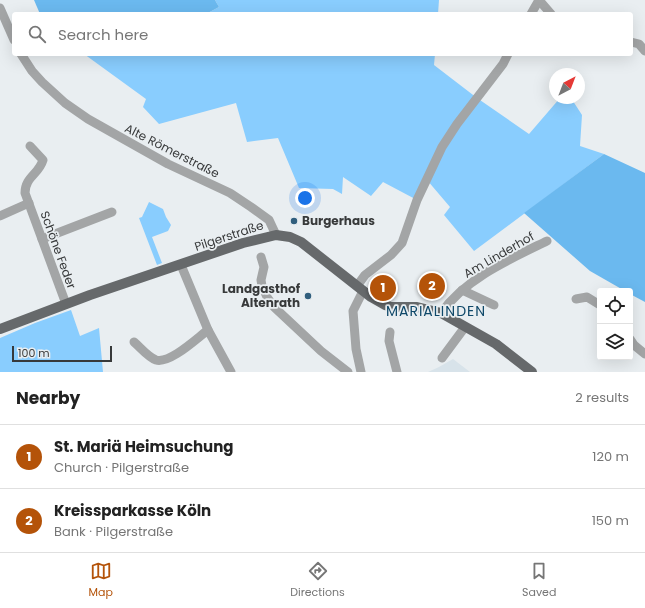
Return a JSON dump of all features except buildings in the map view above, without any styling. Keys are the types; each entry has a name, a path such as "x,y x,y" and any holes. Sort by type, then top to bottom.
{"main road":[{"name":"Pilgerstraße","path":"0,329 66,304 244,243 276,235 290,237 301,242 360,288 385,305 417,307 441,313 496,344 532,372"}],"street":[{"path":"532,12 539,0 549,12"},
{"path":"0,8 12,35"},
{"path":"633,42 639,44 645,51"},
{"name":"Alte Römerstraße","path":"21,56 32,71 65,103 101,127 168,164 230,193 269,220 276,235"},
{"path":"361,372 356,349 353,311 365,275 397,250 402,243 417,200 442,147 457,124 503,64 507,56"},
{"name":"Schöne Feder","path":"30,146 43,160 41,166 30,177 25,187 25,193 66,304"},
{"name":"Schöne Feder","path":"0,216 28,203"},
{"path":"42,239 112,212"},
{"name":"Am Linderhof","path":"441,313 450,301 462,290 511,259 548,241"},
{"path":"261,257 264,267 260,280 274,307 321,351 348,372"},
{"path":"181,265 208,330 231,372"},
{"name":"Am Linderhof","path":"462,290 494,305"},
{"path":"576,299 587,297 597,303"},
{"path":"442,358 465,327"},
{"path":"134,342 151,357 157,360 163,360 171,358 208,330"},
{"path":"390,332 389,341 397,372"},
{"path":"633,344 645,354"}],"shaded area":[{"path":"34,0 215,0 219,7 210,12 39,12"},
{"path":"215,0 439,0 438,12 210,12 219,7"},
{"path":"87,56 435,56 434,65 477,98 529,134 555,104 575,104 582,115 580,146 604,154 474,251 444,215 450,207 427,180 417,200 383,182 371,196 343,177 342,194 333,189 299,188 278,138 247,142 236,103 159,124 143,107 146,99"},
{"path":"604,154 645,173 645,302 633,296 633,288 620,288 590,271 524,213"},
{"path":"149,202 163,209 171,225 168,231 152,237 162,263 157,265 139,218 142,217"},
{"path":"71,310 80,336 99,328 103,372 0,372 0,338"},
{"path":"453,359 470,372 428,372 439,367"}],"place":[{"name":"Burgerhaus","path":"294,221"},
{"name":"Kreissparkasse Köln","path":"432,286"},
{"name":"St. Mariä Heimsuchung","path":"383,288"},
{"name":"Landgasthof Altenrath","path":"308,296"}],"district":[{"name":"MARIALINDEN","path":"436,311"}]}
